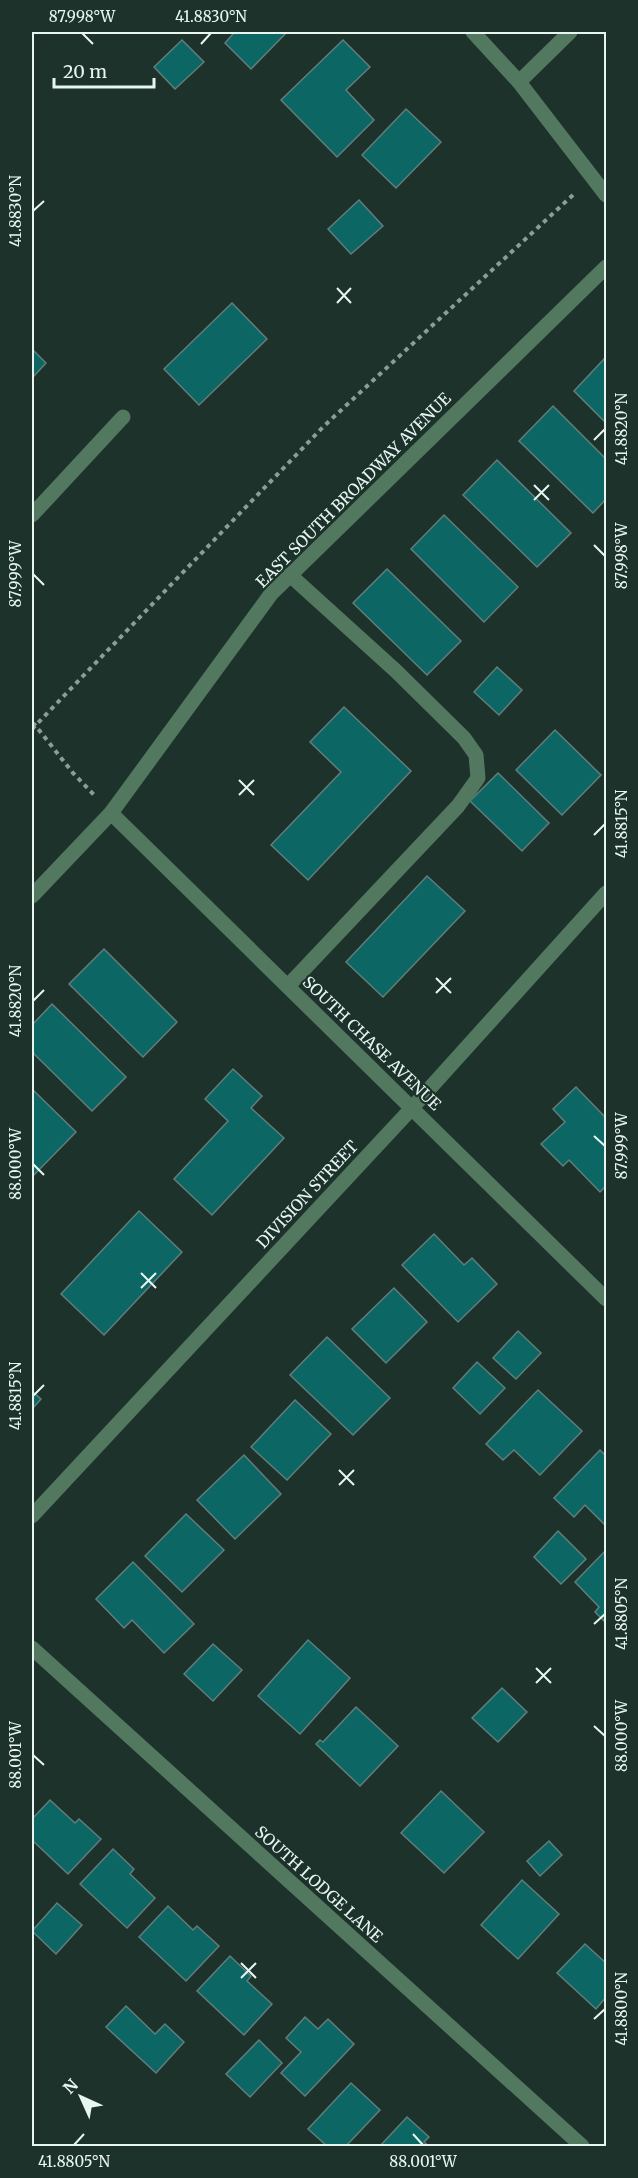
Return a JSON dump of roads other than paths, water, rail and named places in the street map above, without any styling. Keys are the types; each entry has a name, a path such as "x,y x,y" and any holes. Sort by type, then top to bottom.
{"street":[{"path":"473,32 519,82 606,195"},
{"path":"519,82 570,32"},
{"name":"EAST SOUTH BROADWAY AVENUE","path":"32,896 111,813 271,594 606,267"},
{"path":"32,515 123,417"},
{"path":"288,986 458,806 478,778 476,755 464,738 396,671 290,575"},
{"name":"SOUTH CHASE AVENUE","path":"111,813 606,1299"},
{"name":"DIVISION STREET","path":"32,1516 412,1108 606,893"},
{"name":"SOUTH LODGE LANE","path":"32,1648 582,2146"}]}
